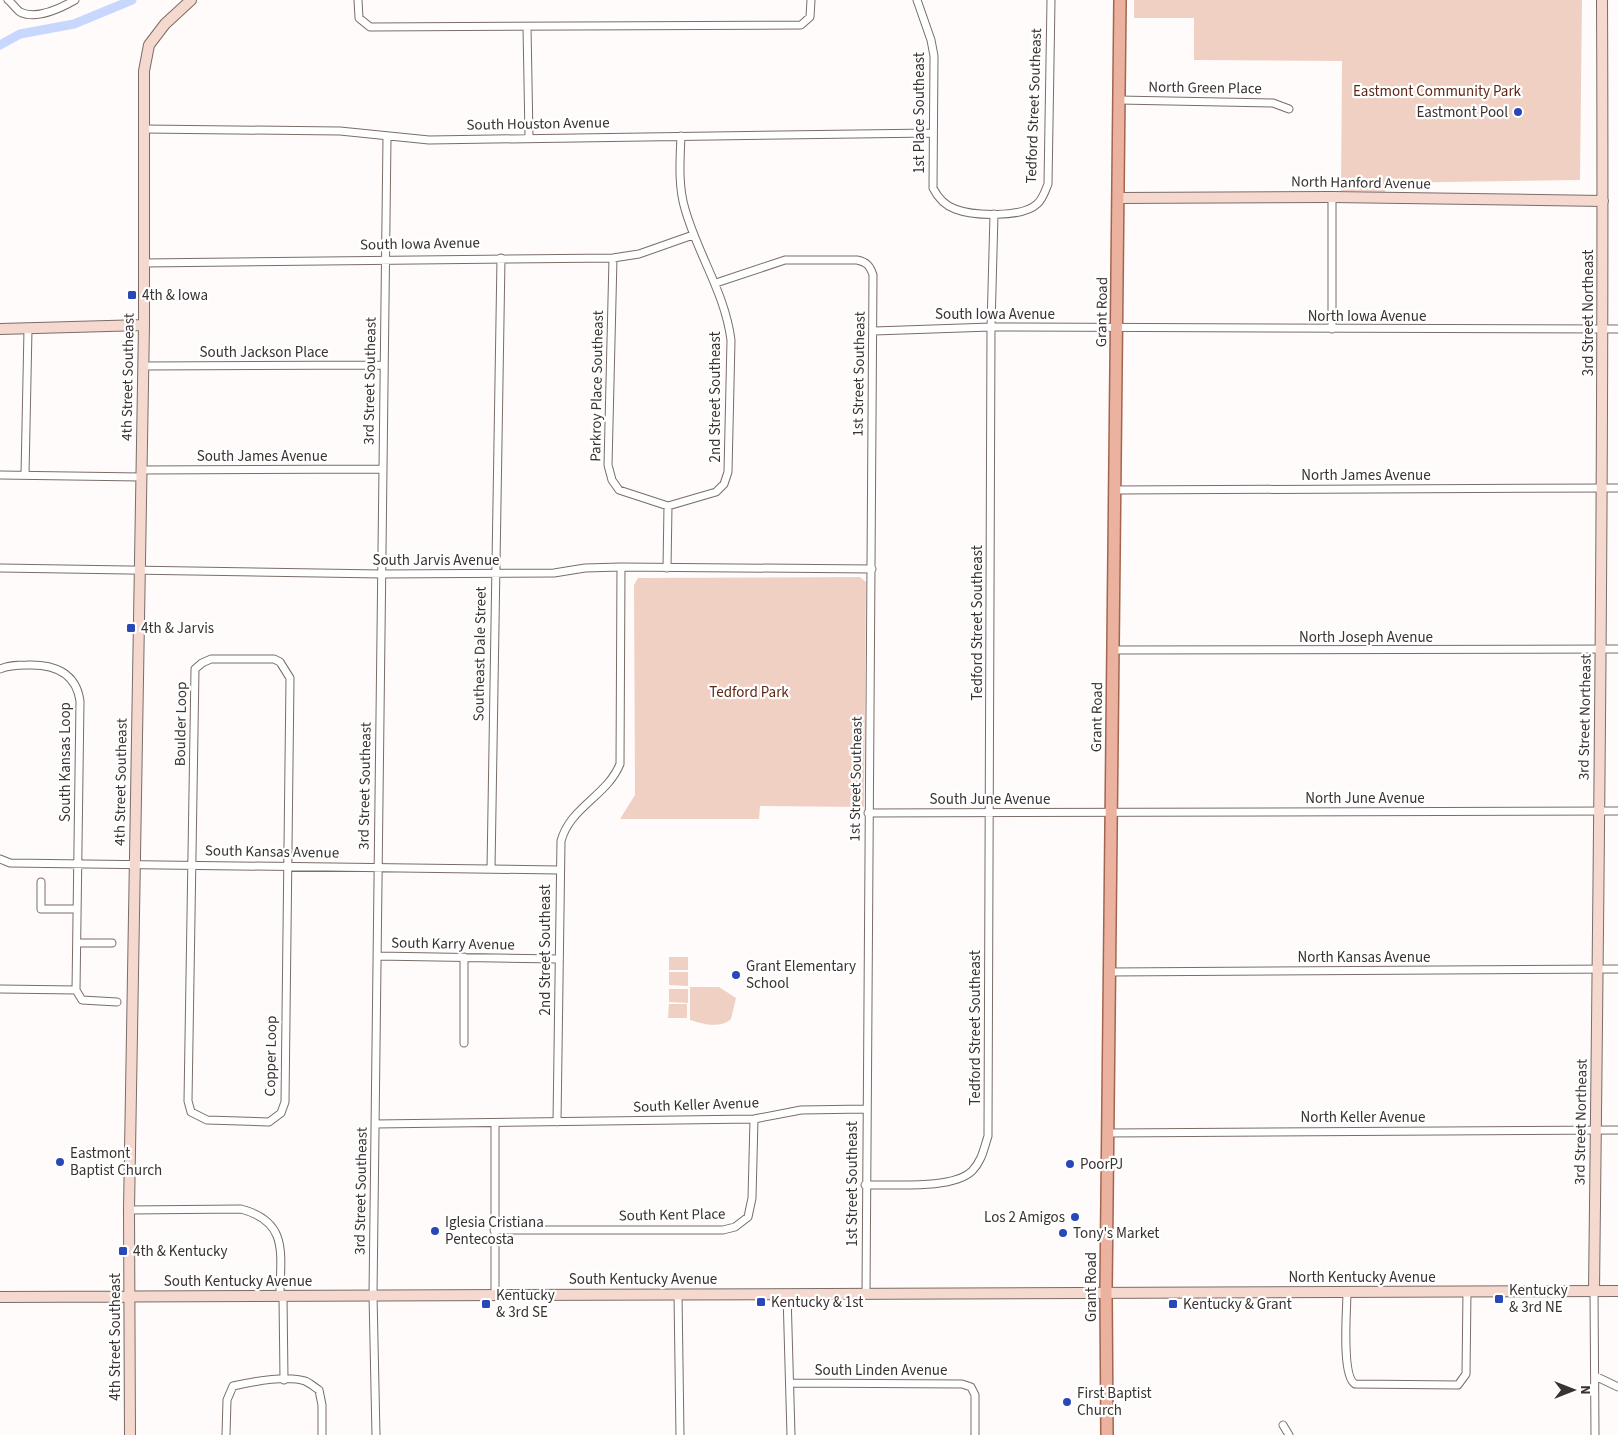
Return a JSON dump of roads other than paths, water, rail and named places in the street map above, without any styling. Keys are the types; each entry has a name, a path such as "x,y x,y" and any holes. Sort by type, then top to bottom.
{"main road":[{"name":"Grant Road","path":"1107,1435 1106,1292 1120,0"}],"street":[{"path":"8,0 19,12 32,14 44,13 75,0"},
{"name":"4th Street Southeast","path":"130,1435 129,1210 144,324 144,71 149,45 165,24 191,0"},
{"path":"358,0 358,10 362,21 370,27 801,25 810,17 812,0"},
{"name":"1st Place Southeast","path":"918,0 931,40 934,56 933,188 939,199 955,210 994,214"},
{"name":"Tedford Street Southeast","path":"865,1185 939,1183 957,1180 972,1171 982,1157 988,1136 991,326 994,214 1028,210 1040,201 1048,184 1051,0"},
{"name":"3rd Street Northeast","path":"1595,1435 1594,1291 1598,811 1603,488 1602,0"},
{"path":"527,27 529,137"},
{"name":"North Green Place","path":"1119,100 1273,103 1289,109"},
{"name":"South Houston Avenue","path":"144,129 340,131 429,140 529,137 932,133"},
{"name":"2nd Street Southeast","path":"668,506 716,492 724,484 728,472 731,340 728,321 716,284 693,235 684,208 681,188 681,136"},
{"name":"3rd Street Southeast","path":"376,1435 373,1294 387,137"},
{"path":"1332,197 1332,329"},
{"name":"North Hanford Avenue","path":"1118,198 1332,197 1603,201"},
{"name":"South Iowa Avenue","path":"144,263 613,258 639,254 693,235"},
{"name":"Southeast Dale Street","path":"490,869 501,258"},
{"name":"Parkroy Place Southeast","path":"613,258 608,465 612,480 619,490 668,506"},
{"name":"1st Street Southeast","path":"716,284 785,260 865,261 869,266 874,284 865,1185 866,1293"},
{"path":"0,329 144,324"},
{"name":"South Iowa Avenue","path":"874,331 991,326 1116,328"},
{"name":"North Iowa Avenue","path":"1116,328 1618,329"},
{"path":"25,475 28,329"},
{"name":"South Jackson Place","path":"143,366 384,365"},
{"name":"South James Avenue","path":"0,475 383,469"},
{"name":"North James Avenue","path":"1114,490 1618,488"},
{"path":"667,568 668,506"},
{"name":"South Jarvis Avenue","path":"0,568 382,574 554,573 585,568 872,569"},
{"name":"2nd Street Southeast","path":"557,1122 559,870 561,842 564,828 576,812 607,786 620,764 621,568"},
{"name":"North Joseph Avenue","path":"1113,650 1618,649"},
{"name":"Boulder Loop","path":"192,864 195,669 202,663 211,660 274,660 280,662 290,678 286,866"},
{"name":"South Kansas Loop","path":"0,669 15,665 52,666 68,676 79,694 76,990"},
{"name":"North June Avenue","path":"1111,812 1618,811"},
{"name":"South June Avenue","path":"868,813 1111,812"},
{"path":"0,859 10,863 135,864"},
{"name":"South Kansas Avenue","path":"135,864 378,869 559,870"},
{"name":"Copper Loop","path":"192,864 188,1101 191,1112 207,1120 260,1122 275,1119 281,1114 285,1102 286,866"},
{"path":"41,882 41,908 77,908"},
{"path":"77,943 112,943"},
{"name":"South Karry Avenue","path":"377,956 558,959"},
{"path":"464,958 464,1043"},
{"name":"North Kansas Avenue","path":"1110,972 1618,969"},
{"path":"0,989 76,990 82,1000 117,1002"},
{"name":"South Keller Avenue","path":"557,1122 754,1119 801,1110 866,1109"},
{"name":"South Kent Place","path":"494,1230 723,1230 734,1227 748,1217 752,1198 754,1119"},
{"path":"375,1124 557,1122"},
{"path":"495,1124 495,1294"},
{"name":"North Keller Avenue","path":"1108,1133 1618,1130"},
{"path":"129,1210 241,1209 256,1213 276,1231 279,1246 282,1296 284,1380"},
{"path":"1347,1292 1346,1356 1351,1382 1355,1384 1458,1385 1466,1374 1466,1291"},
{"name":"North Kentucky Avenue","path":"1106,1292 1618,1291"},
{"name":"South Kentucky Avenue","path":"0,1297 1106,1292"},
{"path":"678,1294 680,1435"},
{"path":"787,1294 791,1435"},
{"path":"1594,1376 1618,1387"},
{"path":"226,1435 227,1400 233,1386 249,1382 284,1380 304,1381 319,1390 322,1404 322,1435"},
{"name":"South Linden Avenue","path":"790,1383 962,1384 971,1387 975,1396 974,1435"},
{"path":"1282,1425 1289,1435"}],"waterway":[{"path":"0,45 20,34 74,24 132,0"}],"place":[{"name":"Eastmont Pool","path":"1518,112"},
{"name":"4th & Iowa","path":"132,295"},
{"name":"4th & Jarvis","path":"131,628"},
{"name":"Grant Elementary School","path":"736,975"},
{"name":"Eastmont Baptist Church","path":"60,1162"},
{"name":"PoorPJ","path":"1070,1164"},
{"name":"Los 2 Amigos","path":"1075,1217"},
{"name":"Iglesia Cristiana Pentecosta","path":"435,1231"},
{"name":"Tony's Market","path":"1063,1233"},
{"name":"4th & Kentucky","path":"123,1251"},
{"name":"Kentucky & 3rd NE","path":"1499,1299"},
{"name":"Kentucky & 1st","path":"761,1302"},
{"name":"Kentucky & 3rd SE","path":"486,1304"},
{"name":"Kentucky & Grant","path":"1173,1304"},
{"name":"First Baptist Church","path":"1067,1402"}],"park label":[{"name":"Eastmont Community Park","path":"1437,91"},
{"name":"Tedford Park","path":"749,692"}]}
